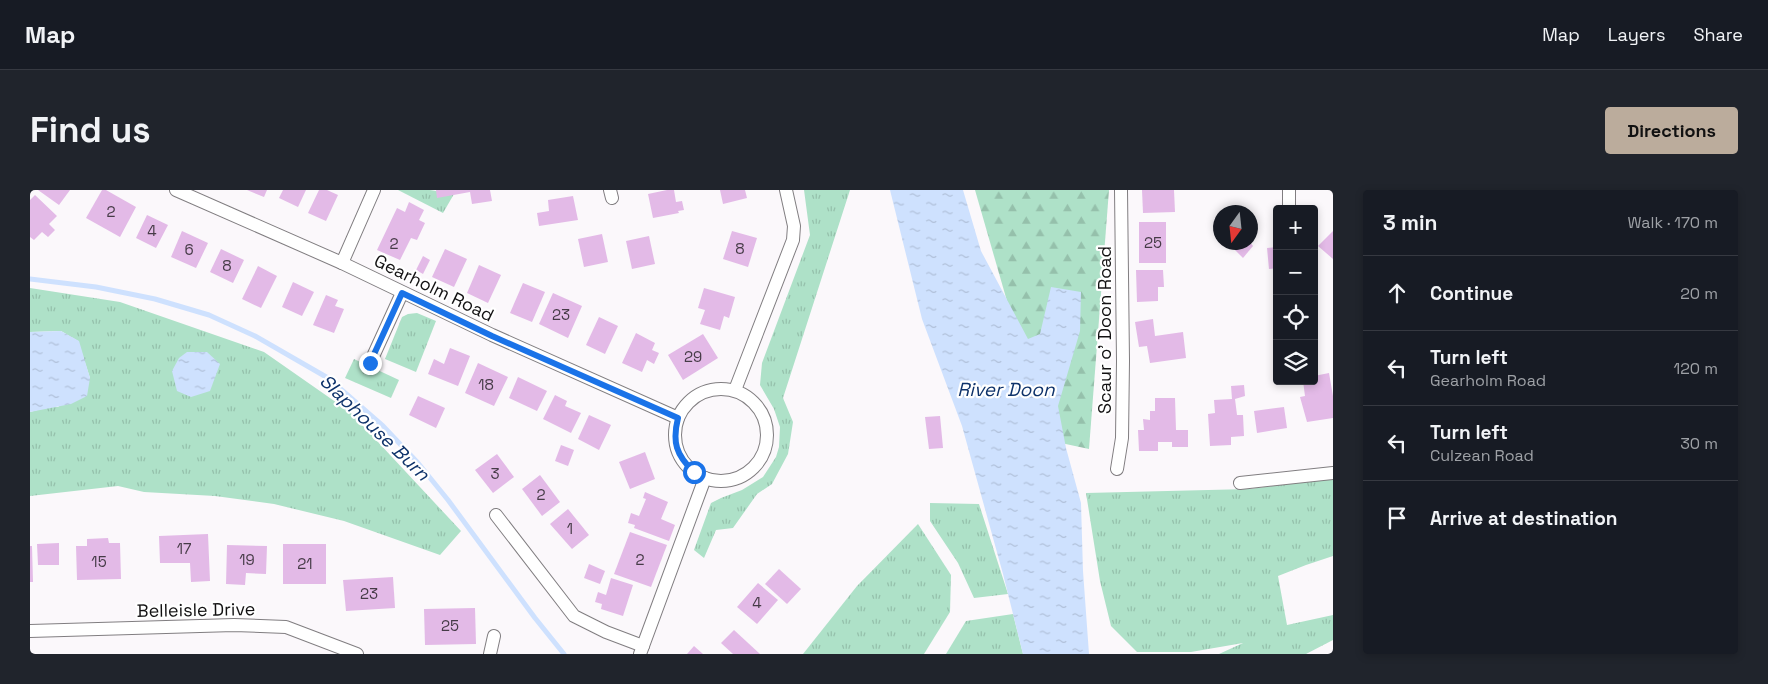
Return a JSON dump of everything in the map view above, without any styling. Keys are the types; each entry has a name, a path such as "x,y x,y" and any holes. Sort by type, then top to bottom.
{"street":[{"name":"Gearholm Road","path":"176,190 342,263 492,336 678,418"},
{"path":"342,263 374,190"},
{"path":"735,390 793,240 794,226 786,190"},
{"name":"Scaur o' Doon Road","path":"1117,469 1122,438 1123,289 1121,190"},
{"path":"1289,190 1289,205"},
{"path":"370,363 402,293"},
{"path":"723,388 735,390 747,396 757,405 764,416 768,430 763,456 755,467 744,476 732,480 718,481 705,478 685,464 679,454 675,436 678,418 683,408 700,393 723,388"},
{"path":"1240,483 1333,473"},
{"path":"496,515 574,616 641,650 705,478"},
{"name":"Belleisle Drive","path":"30,631 234,625 286,627 357,654"},
{"path":"490,654 494,636"}],"green space":[{"path":"398,190 430,190 454,194 443,213"},
{"path":"804,190 850,190 783,398 793,422 788,454 772,484 757,494 733,528 716,530 704,558 694,550 711,503 742,490 763,477 776,457 779,447 780,427 774,409 760,385 762,363 810,235"},
{"path":"975,190 1109,190 1089,449 1047,440"},
{"path":"30,288 120,302 264,352 350,412 461,531 440,555 344,521 274,504 215,496 144,492 118,486 30,496 30,412 49,407 58,407 90,378 78,341 61,331 30,332"},
{"path":"417,313 436,321 416,372 385,359 402,317"},
{"path":"354,359 399,380 391,398 345,378"},
{"path":"1333,478 1333,556 1278,576 1287,625 1333,615 1333,640 1306,654 1219,654 1243,643 1191,652 1137,652 1111,626 1100,581 1086,493 1249,489"},
{"path":"930,503 979,504 1008,594 974,598 958,563 930,521"},
{"path":"918,524 951,575 950,612 924,654 803,654 857,586"},
{"path":"1013,614 1023,654 946,654 966,621"}],"water":[{"name":"River Doon","path":"890,190 963,190 981,251 1028,339 1040,334 1051,287 1081,292 1080,331 1058,406 1066,448 1081,503 1083,571 1089,654 1023,654 962,426 922,319"},
{"path":"61,331 79,341 90,378 87,396 71,404 30,412 30,332"},
{"path":"187,352 207,352 220,364 210,391 191,397 177,391 172,371 179,358"}],"building":[{"path":"38,190 70,190 59,205"},
{"path":"102,190 106,190 136,207 120,237 86,218"},
{"path":"247,190 267,190 264,197"},
{"path":"283,190 306,190 298,207 279,198"},
{"path":"319,190 327,190 338,195 326,221 308,213"},
{"path":"436,190 490,190 492,201 472,204 470,192 437,198"},
{"path":"674,190 676,202 682,201 684,210 678,211 679,213 653,218 648,194"},
{"path":"720,190 745,190 747,198 723,204"},
{"path":"1142,190 1174,190 1175,212 1143,213"},
{"path":"35,195 57,216 49,224 55,230 48,237 42,232 34,240 30,237 30,200"},
{"path":"573,196 578,220 539,226 537,213 549,211 548,200"},
{"path":"409,202 424,210 419,220 425,223 417,240 411,238 400,260 377,250 397,208 405,212"},
{"path":"147,215 168,225 156,248 136,238"},
{"path":"1139,222 1166,222 1166,263 1139,263"},
{"path":"182,231 208,243 196,268 171,257"},
{"path":"732,231 757,238 748,267 723,259"},
{"path":"1333,231 1333,259 1318,246"},
{"path":"602,234 608,262 584,267 578,239"},
{"path":"649,236 655,264 632,269 626,241"},
{"path":"1273,247 1273,268 1269,269 1267,248"},
{"path":"221,249 244,260 233,283 210,272"},
{"path":"445,249 467,259 454,287 432,277"},
{"path":"1235,250 1250,250 1243,258"},
{"path":"423,256 430,260 423,274 416,270"},
{"path":"479,265 501,275 488,303 467,293"},
{"path":"258,266 277,276 261,308 242,299"},
{"path":"1136,270 1163,270 1164,287 1158,287 1158,301 1137,302"},
{"path":"293,282 314,292 302,316 282,307"},
{"path":"523,283 545,292 532,322 510,313"},
{"path":"704,288 735,297 729,318 724,316 720,330 700,324 705,310 698,308"},
{"path":"553,293 582,306 568,338 539,324"},
{"path":"326,295 338,300 335,306 344,309 334,333 313,325"},
{"path":"599,317 618,326 605,354 586,345"},
{"path":"1153,319 1155,336 1183,332 1186,358 1150,363 1147,346 1139,347 1135,322"},
{"path":"636,333 655,343 652,350 659,353 654,364 647,360 642,372 622,363"},
{"path":"703,334 718,358 683,380 668,355"},
{"path":"450,348 470,356 458,386 428,374 434,359 444,364"},
{"path":"478,363 508,377 494,406 465,393"},
{"path":"1329,373 1333,396 1333,418 1307,422 1300,397 1305,396 1304,385 1318,385 1318,375"},
{"path":"518,377 547,391 537,411 509,398"},
{"path":"1244,385 1245,396 1235,399 1237,415 1243,415 1244,436 1231,437 1231,445 1210,446 1208,414 1215,413 1214,400 1232,399 1231,386"},
{"path":"555,395 567,401 565,406 581,413 571,433 543,419"},
{"path":"418,396 445,408 436,428 409,415"},
{"path":"1155,398 1175,398 1176,430 1188,430 1188,447 1172,447 1172,442 1158,442 1158,451 1139,451 1138,430 1144,430 1143,419 1150,420 1150,411 1155,411"},
{"path":"1284,407 1287,428 1257,433 1254,411"},
{"path":"589,415 611,425 599,450 578,439"},
{"path":"940,416 943,448 929,449 925,417"},
{"path":"561,445 574,450 568,466 555,461"},
{"path":"645,452 655,479 630,489 619,462"},
{"path":"497,454 514,477 493,493 475,470"},
{"path":"540,475 560,502 542,516 522,489"},
{"path":"645,492 668,502 661,519 675,525 669,541 634,528 635,525 628,523 631,513 639,516 646,499 643,498"},
{"path":"568,509 589,535 572,549 550,524"},
{"path":"630,532 667,545 651,587 614,574"},
{"path":"208,534 210,581 191,582 190,563 160,563 159,536"},
{"path":"108,538 109,543 120,543 121,579 77,580 76,546 87,546 87,539"},
{"path":"59,543 59,565 38,565 37,544"},
{"path":"283,544 326,544 326,584 283,584"},
{"path":"227,545 267,546 266,574 246,573 245,585 226,584"},
{"path":"30,546 32,546 33,582 30,582"},
{"path":"589,564 605,571 600,584 584,578"},
{"path":"779,569 801,589 787,604 765,584"},
{"path":"393,577 395,608 346,611 343,580"},
{"path":"611,578 633,585 623,616 601,609 602,604 595,602 598,592 606,595"},
{"path":"758,583 778,600 757,624 737,607"},
{"path":"475,608 476,644 425,645 424,609"},
{"path":"734,630 760,654 733,654 721,643"},
{"path":"694,646 703,654 687,654"}],"waterway":[{"name":"Slaphouse Burn","path":"30,279 96,287 155,299 209,315 255,336 328,378 383,426 418,463 564,654"}],"route":[{"path":"370,363 402,293 492,336 678,418 675,442 685,464 694,472"}]}
